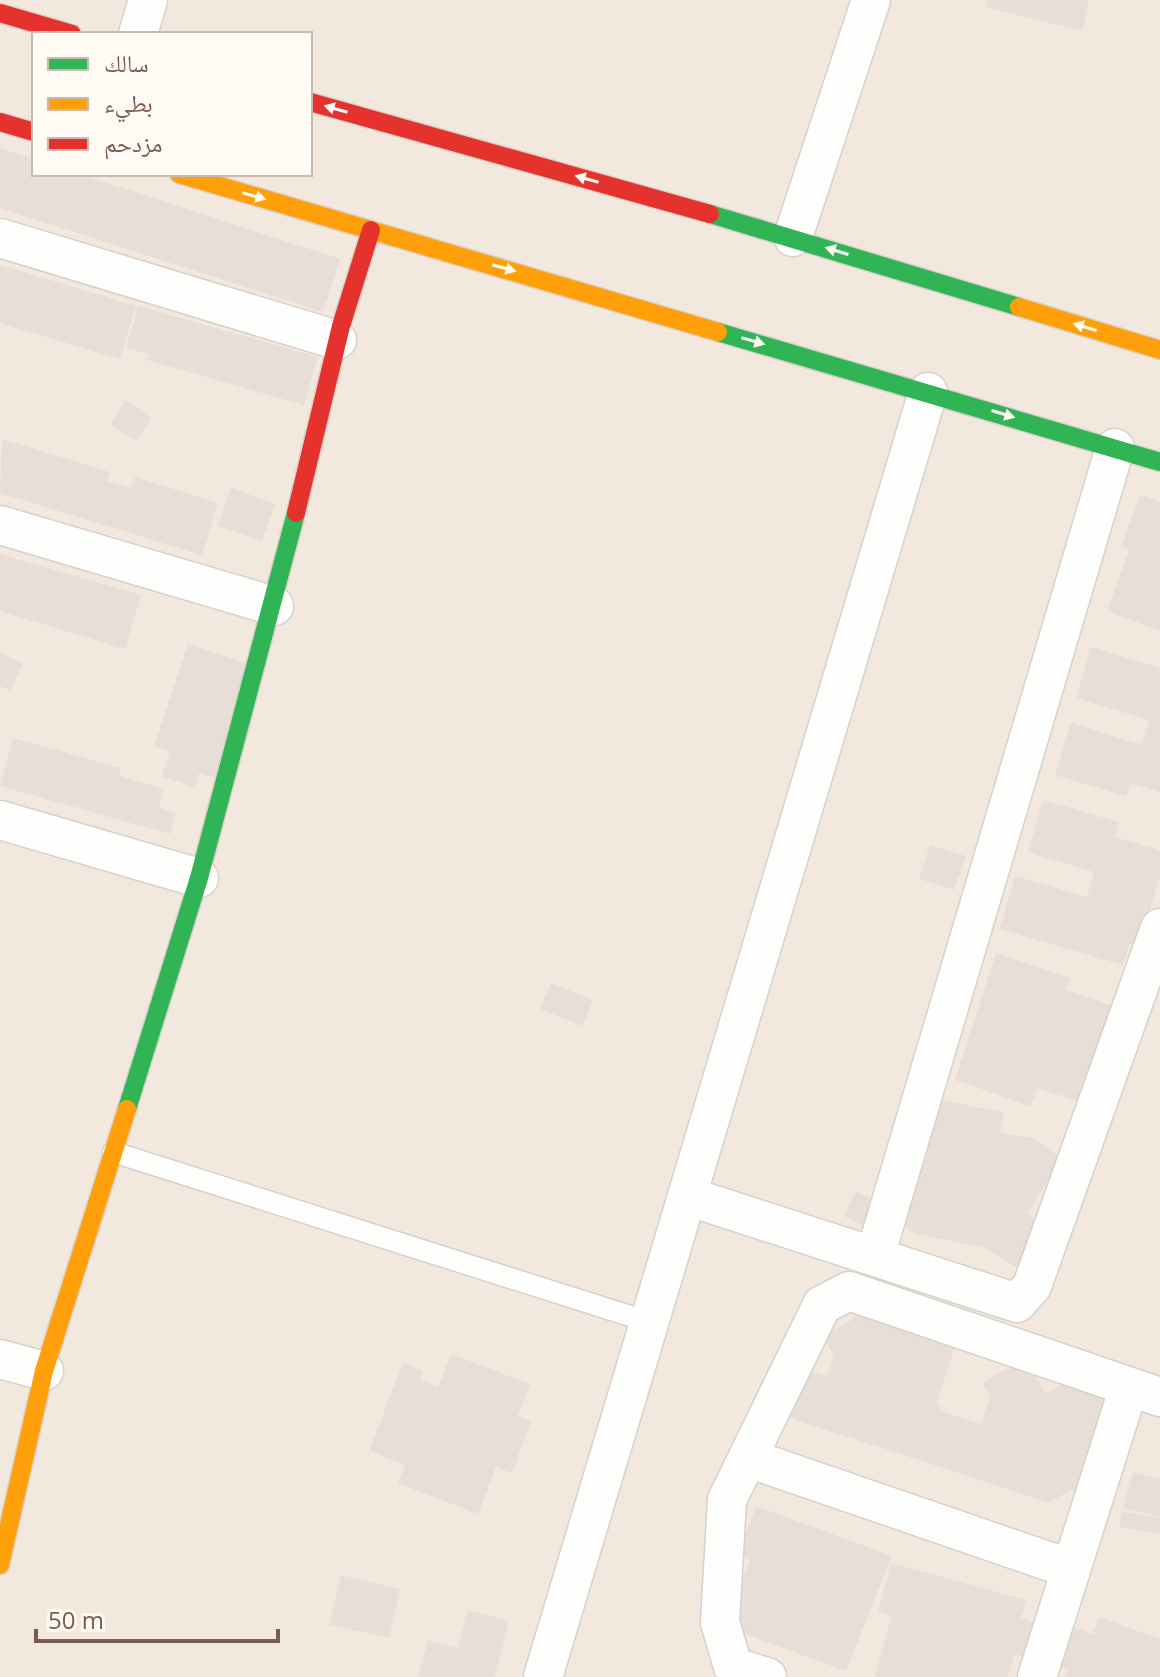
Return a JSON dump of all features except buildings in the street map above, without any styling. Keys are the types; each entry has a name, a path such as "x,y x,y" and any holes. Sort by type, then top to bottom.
{"street":[{"path":"139,32 148,0"},
{"path":"793,237 871,0"},
{"path":"0,13 65,32"},
{"path":"312,103 793,237 1160,350"},
{"path":"0,122 32,131"},
{"path":"186,176 1160,462"},
{"path":"0,1565 44,1371 199,878 274,606 337,340 371,230"},
{"path":"0,238 337,340"},
{"path":"543,1677 928,392"},
{"path":"875,1256 1115,448"},
{"path":"0,525 274,606"},
{"path":"0,820 199,878"},
{"path":"687,1196 1017,1303 1027,1295 1160,928"},
{"path":"767,1677 733,1667 720,1622 727,1500 822,1305 849,1291 1144,1392 1071,1569 1037,1677"},
{"path":"0,1359 44,1371"},
{"path":"748,1458 1071,1569"}],"lane":[{"path":"113,1152 649,1322"}],"shaded area":[{"path":"0,0 1160,0 1160,1677 0,1677"}],"traffic: fast":[{"path":"710,214 1019,307"},
{"path":"718,332 1160,462"},
{"path":"127,1109 199,878 296,513"}],"traffic: slow":[{"path":"186,176 718,332"},
{"path":"1019,307 1160,350"},
{"path":"0,1565 44,1371 127,1109"}],"traffic: jam":[{"path":"0,13 65,32"},
{"path":"312,103 710,214"},
{"path":"0,122 32,131"},
{"path":"296,513 341,326 371,230"}]}
